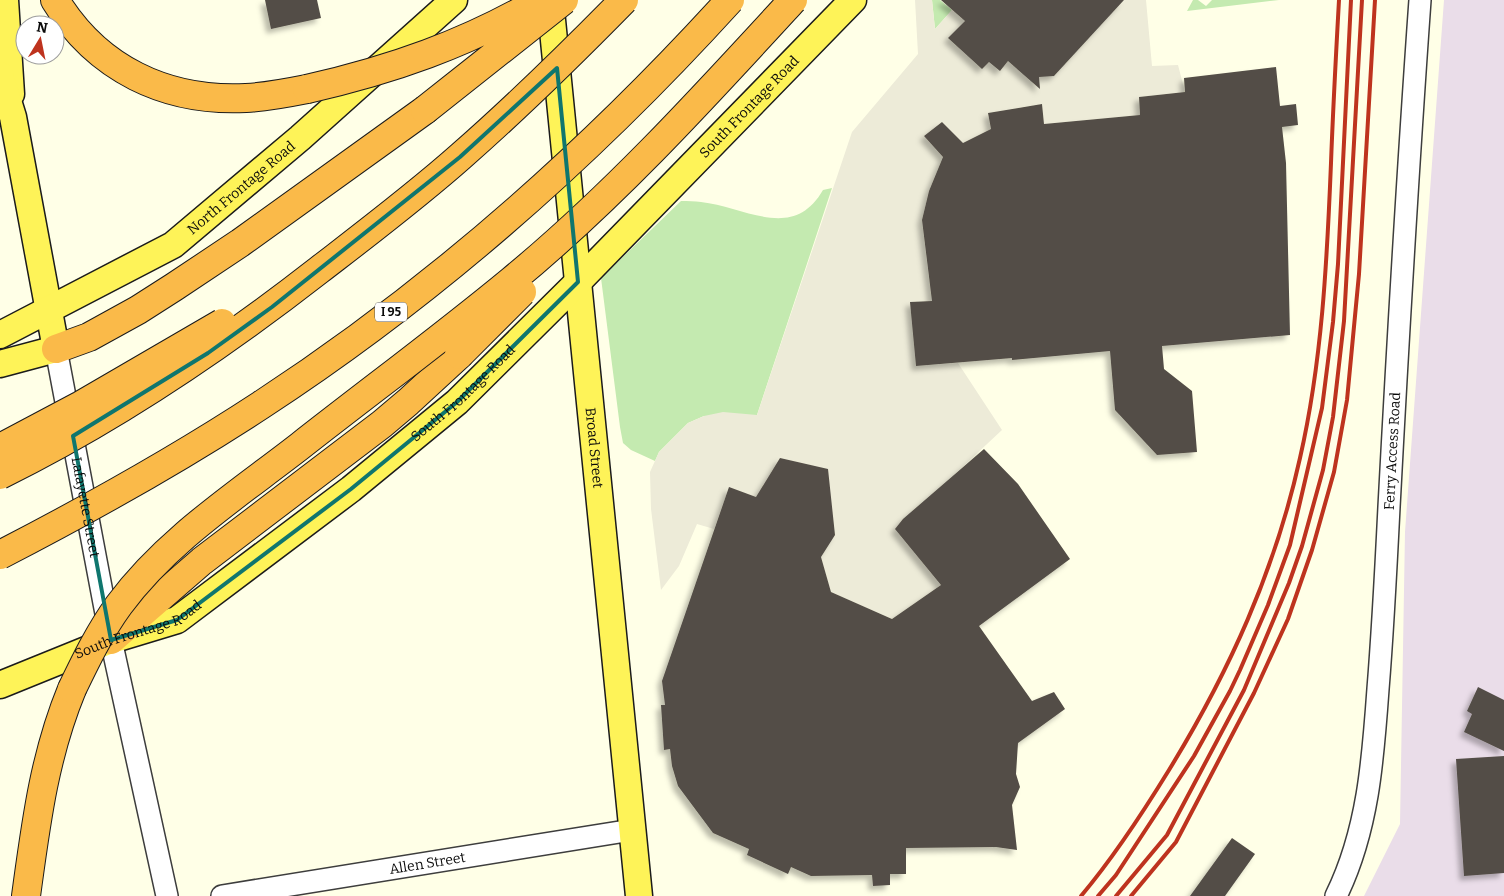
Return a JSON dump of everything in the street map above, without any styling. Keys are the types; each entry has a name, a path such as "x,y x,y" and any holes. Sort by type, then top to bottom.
{"highway":[{"path":"55,0 76,29 102,54 132,75 166,90 225,98 260,97 307,89 374,73 440,50 494,26 541,0"},
{"path":"56,348 89,337 138,310 240,242 425,110 564,0"},
{"path":"0,475 77,433 208,353 334,259 460,157 519,104 624,0"},
{"name":"I 95","path":"0,555 100,503 200,444 263,404 388,315 450,266 565,167 621,114 730,0"},
{"path":"111,640 202,562 408,402 459,355 531,283 653,148 792,0"},
{"path":"26,896 39,804 56,731 72,689 94,645 118,606 145,573 176,543 513,280 569,230 653,148"},
{"path":"0,448 89,400 334,259"}],"main road":[{"name":"Lafayette Street","path":"5,0 13,117"},
{"name":"North Frontage Road","path":"0,335 173,245 300,138 454,0"},
{"name":"Broad Street","path":"550,0 639,896"},
{"name":"South Frontage Road","path":"0,685 111,640 177,620 351,489 458,402 854,0"},
{"name":"Lafayette Street","path":"0,75 13,117 56,348"},
{"path":"0,364 56,348"}],"street":[{"name":"Ferry Access Road","path":"1336,896 1346,874 1361,830 1373,758 1382,641 1404,225 1420,0"},
{"name":"Lafayette Street","path":"56,348 111,640 167,896"},
{"name":"Allen Street","path":"222,896 632,830"}],"highlighted area":[{"path":"557,68 578,282 457,402 351,489 177,620 111,640 73,436 208,353 272,307 460,157"}],"shaded area":[{"path":"915,0 932,0 935,29 952,10 965,21 948,38 982,69 989,62 1000,71 1008,61 1027,77 1054,76 1124,0 1146,0 1152,66 1178,65 1185,92 1139,97 1140,115 1044,124 1042,104 988,113 991,129 963,143 942,122 924,136 943,157 929,191 922,220 929,280 944,300 911,302 916,366 958,363 1002,430 896,529 941,585 892,619 831,592 821,557 756,497 729,488 714,529 697,524 679,566 661,590 651,509 650,472 659,452 688,423 704,416 723,412 757,415 852,132 918,54"},
{"path":"1444,0 1504,0 1504,896 1364,896 1400,824 1405,532"}],"green space":[{"path":"932,0 940,0 952,10 935,29"},
{"path":"1193,0 1198,0 1206,6 1212,0 1279,0 1187,11"},
{"path":"832,188 757,415 704,416 688,423 659,452 655,461 631,450 623,443 620,427 601,278 681,201 701,202 751,214 783,218 798,215 811,206 823,190"}],"building":[{"path":"265,0 317,0 321,18 271,29"},
{"path":"941,0 1124,0 1054,76 1039,77 1040,89 1008,61 1000,71 989,62 982,69 948,38 965,21"},
{"path":"1276,67 1280,106 1296,104 1298,125 1282,127 1286,163 1290,335 1162,346 1164,369 1192,391 1197,452 1157,455 1115,410 1110,351 916,366 910,302 932,301 922,220 929,191 943,157 924,136 942,122 963,143 991,129 988,113 1042,104 1044,124 1140,115 1139,97 1185,92 1184,78"},
{"path":"984,449 1018,484 1070,559 979,626 1032,701 1054,692 1065,709 1018,743 1016,774 1020,787 1012,805 1017,850 996,847 906,848 906,874 890,874 890,885 873,886 872,875 811,876 791,867 788,874 747,855 749,849 713,833 678,786 672,766 670,749 664,750 661,705 665,705 662,681 729,487 756,497 780,458 828,469 835,535 821,557 831,592 892,619 941,585 895,529 903,519"},
{"path":"1478,687 1504,700 1504,751 1464,732 1472,714 1467,711"},
{"path":"1504,756 1504,873 1464,876 1456,759"},
{"path":"1232,838 1255,854 1225,896 1190,896"}],"railway":[{"path":"1081,896 1138,819 1191,733 1211,696 1248,620 1290,500 1314,385 1322,312 1328,237 1339,0"},
{"path":"1098,896 1116,875 1194,756 1230,691 1268,605 1290,545 1322,408 1333,322 1338,264 1351,0"},
{"path":"1116,896 1167,835 1244,690 1289,583 1302,546 1323,470 1333,417 1344,321 1362,0"},
{"path":"1131,896 1176,842 1254,693 1288,619 1312,550 1334,472 1347,400 1359,274 1375,0"}]}
